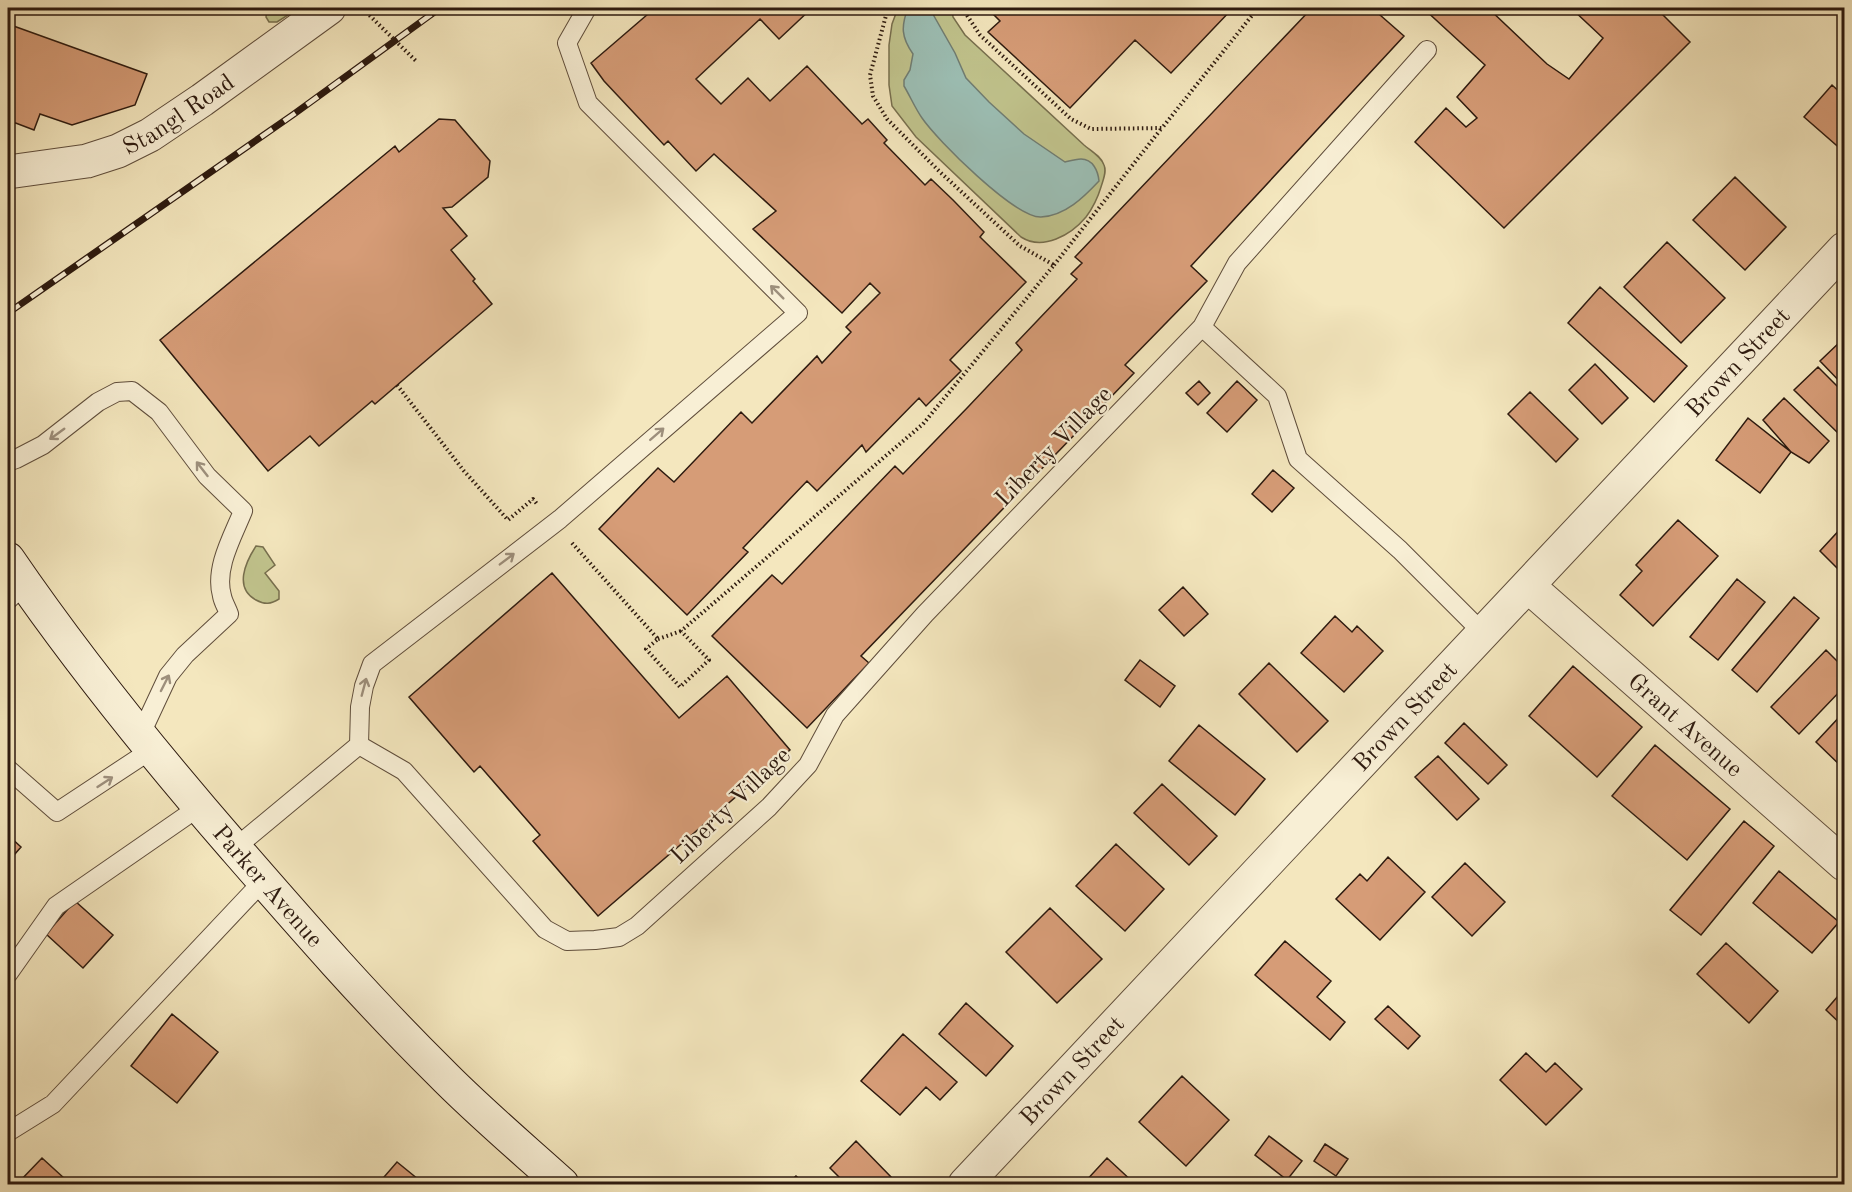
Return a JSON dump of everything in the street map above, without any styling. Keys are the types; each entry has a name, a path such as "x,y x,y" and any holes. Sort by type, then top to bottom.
{"street":[{"name":"Stangl Road","path":"8,172 87,161 139,141 202,100 329,8"},
{"name":"Brown Street","path":"965,1185 1845,249"},
{"name":"Parker Avenue","path":"13,581 199,807 336,964 440,1073 562,1185"},
{"name":"Grant Avenue","path":"1528,586 1845,864"}],"lane":[{"path":"235,848 359,745 362,696 372,664 554,523 798,313 588,103 567,43 587,8"},
{"name":"Liberty Village","path":"359,745 404,771 545,929 567,941 619,937 638,926 769,807 808,765 835,716 917,623 1202,327 1237,263 1427,50"},
{"path":"1202,327 1277,396 1298,459 1400,550 1483,633"},
{"path":"8,462 43,445 98,402 117,392 132,391 159,412 207,476 243,511 221,572 221,594 229,614 185,655 168,676 146,743 117,774 57,812 8,769"},
{"path":"8,974 56,906 199,807"},
{"path":"8,1132 53,1104 263,882"}],"path":[{"path":"361,8 416,61"},
{"path":"888,8 870,75 873,96 887,119 1020,246 1054,265"},
{"path":"962,8 980,35 1071,119 1091,129 1162,128"},
{"path":"681,631 710,660 680,687 646,649 658,639 681,631 922,424 1054,265 1258,8"},
{"path":"397,385 464,471 508,520 533,499 658,639"}],"green space":[{"path":"267,8 299,8 277,22 269,22 266,17"},
{"path":"898,8 952,8 953,17 965,35 1101,159 1105,173 1098,195 1086,217 1073,230 1047,242 1029,241 1021,237 916,137 892,106 889,85 889,45 892,24"},
{"path":"256,546 263,547 275,565 265,573 279,591 279,599 271,603 259,602 249,595 243,582 245,567"}],"water":[{"path":"908,8 932,8 966,78 989,102 1024,134 1065,162 1081,159 1092,163 1099,181 1066,209 1041,217 1029,214 1014,205 977,176 930,129 904,86 913,54 903,31"}],"building":[{"path":"655,8 812,8 779,39 760,19 696,79 721,104 748,78 770,101 807,66 862,124 868,119 887,140 884,143 925,185 931,179 953,200 984,232 980,237 1026,282 950,360 961,371 926,406 919,398 866,452 862,445 817,491 807,481 743,548 748,552 687,615 599,529 658,468 674,482 741,412 752,423 817,356 822,363 851,332 846,327 880,293 870,283 842,313 753,229 776,211 714,154 696,171 668,141 664,145 604,81 591,63"},
{"path":"987,8 1233,8 1171,73 1135,40 1070,108 988,32 1000,21"},
{"path":"1312,8 1372,8 1404,36 1191,266 1207,281 1125,365 1134,373 861,656 869,663 807,728 712,636 772,575 782,584 895,466 903,474 968,407 1022,350 1016,343 1077,279 1071,274 1082,263 1075,257"},
{"path":"1423,8 1488,8 1547,64 1569,79 1603,38 1571,8 1656,8 1690,42 1504,228 1415,142 1446,108 1466,127 1477,118 1457,97 1485,65"},
{"path":"8,24 147,74 135,105 72,125 40,114 34,130 13,122 8,135"},
{"path":"1832,85 1844,96 1843,151 1804,117"},
{"path":"439,119 455,120 490,161 488,177 452,207 443,208 467,236 451,250 492,304 375,404 372,401 319,446 310,436 268,471 160,340 395,146 399,152"},
{"path":"1735,177 1786,227 1745,270 1693,220"},
{"path":"1667,242 1725,298 1681,343 1624,287"},
{"path":"1600,287 1687,366 1654,402 1568,323"},
{"path":"1844,340 1844,386 1820,361"},
{"path":"1595,364 1628,398 1602,424 1569,390"},
{"path":"1818,367 1844,393 1844,433 1841,436 1794,390"},
{"path":"1199,381 1210,393 1198,405 1186,393"},
{"path":"1237,381 1257,400 1227,432 1207,413"},
{"path":"1530,392 1578,439 1556,462 1508,414"},
{"path":"1784,398 1829,441 1809,463 1791,452 1763,420"},
{"path":"1748,418 1791,452 1760,493 1716,460"},
{"path":"1273,470 1294,488 1272,512 1252,494"},
{"path":"1678,520 1718,556 1653,626 1620,595 1642,571 1636,565"},
{"path":"1844,525 1844,575 1820,551"},
{"path":"552,573 679,718 727,676 790,750 598,916 533,841 540,835 480,766 474,772 409,697"},
{"path":"1737,579 1765,602 1718,660 1690,637"},
{"path":"1183,587 1208,614 1184,636 1159,610"},
{"path":"1794,597 1819,618 1757,692 1732,670"},
{"path":"1335,616 1352,632 1357,626 1383,651 1344,692 1301,653"},
{"path":"1826,650 1844,668 1844,687 1799,734 1771,707"},
{"path":"1140,660 1175,686 1160,707 1125,680"},
{"path":"1269,663 1328,721 1297,752 1239,694"},
{"path":"1573,666 1642,727 1597,777 1529,716"},
{"path":"1844,712 1844,769 1816,742"},
{"path":"1464,723 1507,765 1488,784 1445,743"},
{"path":"1199,725 1265,779 1235,815 1169,761"},
{"path":"1655,745 1730,809 1687,860 1612,796"},
{"path":"1438,756 1479,799 1457,820 1415,777"},
{"path":"1162,784 1217,836 1189,865 1134,813"},
{"path":"1744,821 1774,846 1701,935 1670,910"},
{"path":"8,835 21,847 8,862"},
{"path":"1116,844 1164,889 1125,931 1076,886"},
{"path":"1388,857 1425,892 1380,940 1336,899 1360,874 1367,881"},
{"path":"1465,863 1505,902 1472,936 1432,897"},
{"path":"1779,871 1839,922 1812,953 1753,903"},
{"path":"75,901 113,935 83,968 46,934"},
{"path":"1050,908 1102,959 1057,1003 1006,952"},
{"path":"1285,941 1331,981 1317,997 1345,1022 1330,1040 1255,975"},
{"path":"1726,943 1778,991 1749,1023 1697,974"},
{"path":"1844,989 1844,1027 1826,1010"},
{"path":"966,1003 1013,1046 986,1076 939,1034"},
{"path":"1388,1006 1420,1036 1408,1049 1375,1019"},
{"path":"172,1014 218,1052 177,1103 131,1066"},
{"path":"903,1034 957,1082 940,1100 926,1087 900,1115 861,1081"},
{"path":"1526,1053 1546,1072 1555,1063 1582,1089 1546,1125 1500,1080"},
{"path":"1182,1076 1229,1120 1186,1166 1139,1122"},
{"path":"1269,1136 1302,1161 1287,1180 1255,1155"},
{"path":"856,1141 892,1178 885,1184 846,1184 830,1168"},
{"path":"1325,1144 1348,1159 1336,1176 1314,1161"},
{"path":"42,1158 65,1179 60,1184 24,1184 20,1181"},
{"path":"1107,1158 1135,1184 1083,1184"},
{"path":"397,1162 424,1184 378,1184"},
{"path":"796,1176 805,1184 787,1184"}],"railway":[{"path":"8,313 294,114 440,8"}]}
